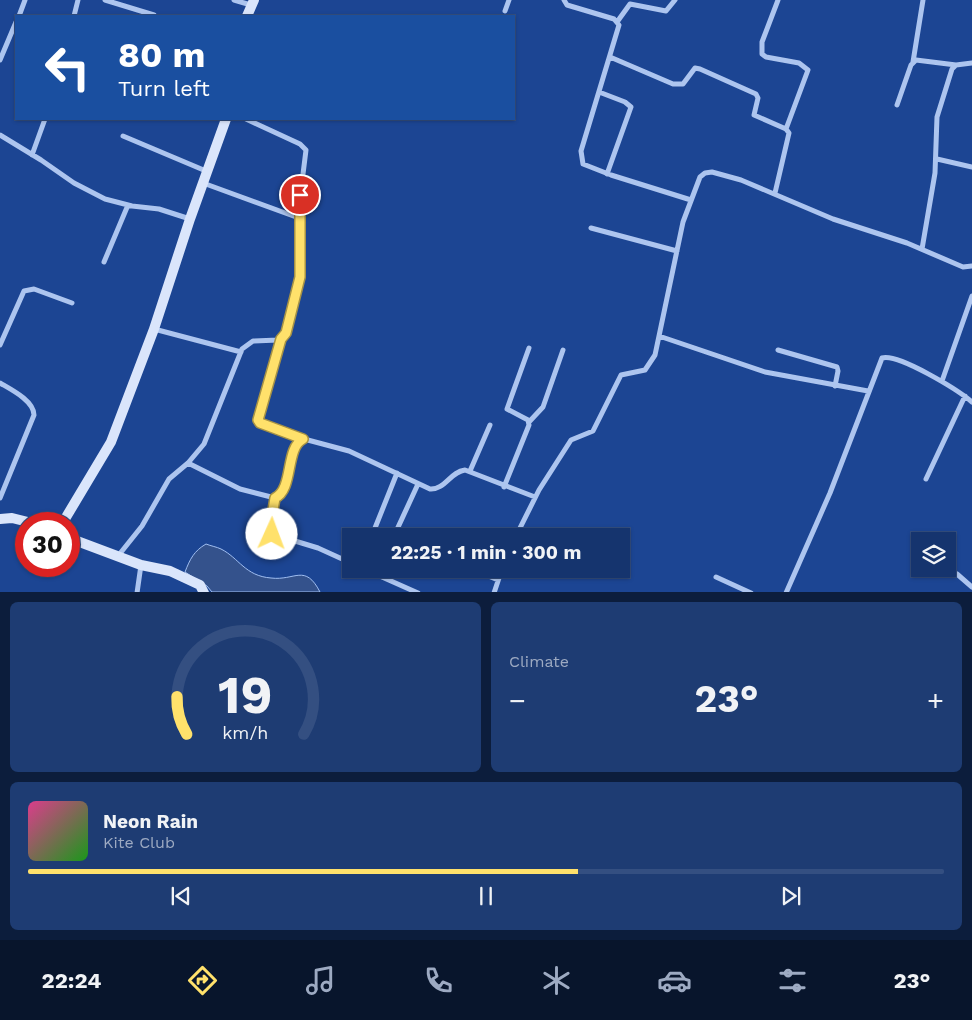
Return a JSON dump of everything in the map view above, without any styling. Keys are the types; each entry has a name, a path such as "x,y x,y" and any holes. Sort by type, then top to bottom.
{"street":[{"path":"19,15 25,0"},
{"path":"74,15 78,0"},
{"path":"105,0 154,15"},
{"path":"234,0 253,3 247,15"},
{"path":"505,11 508,0"},
{"path":"564,0 567,5 618,22"},
{"path":"675,0 666,11 630,4 627,6 618,22 619,30 581,157 583,164 607,174 691,200"},
{"path":"778,0 762,42 762,54 766,57 799,63 808,70 786,130"},
{"path":"897,105 913,62 922,0"},
{"path":"0,60 15,24"},
{"path":"610,57 680,86 695,68 756,94 758,98 754,115 786,130 789,137 775,194"},
{"path":"913,62 921,59 956,65 972,63"},
{"path":"922,249 937,160 937,117 952,69 956,65"},
{"path":"599,92 625,102 631,107 607,174"},
{"path":"32,154 45,120"},
{"path":"69,512 111,442 154,329 202,182 226,120"},
{"path":"248,120 300,144 306,150 299,218 300,277 286,333 281,339 258,421 303,439 348,451 418,484 436,489 454,473 470,471 535,497"},
{"path":"0,136 32,154 74,183 106,199 128,206 159,209 190,219"},
{"path":"123,136 206,171"},
{"path":"937,160 972,166"},
{"path":"520,528 535,497 571,440 594,430 621,374 645,370 654,355 683,222 700,177 705,172 712,172 741,180 834,219 922,249 963,267 972,266"},
{"path":"202,182 299,218"},
{"path":"104,262 128,206"},
{"path":"591,228 677,251"},
{"path":"0,345 21,297 28,289 34,289 72,303"},
{"path":"942,381 972,296"},
{"path":"154,329 241,352"},
{"path":"659,336 765,372 868,391"},
{"path":"118,556 142,526 169,478 199,453 210,433 241,352 253,341 281,339"},
{"path":"528,348 506,409 529,422"},
{"path":"504,486 529,422 543,407 563,350"},
{"path":"778,350 837,367 835,386"},
{"path":"787,592 830,494 879,362 884,357 892,358 942,381 972,402"},
{"path":"0,383 30,402 34,409 0,498"},
{"path":"926,479 966,396"},
{"path":"470,471 490,425"},
{"path":"303,439 296,447 283,492 275,498 270,528 272,534 318,548 342,559"},
{"path":"188,463 240,489 275,498"},
{"path":"375,528 397,474"},
{"path":"398,528 418,484"},
{"path":"0,520 15,519"},
{"path":"80,542 141,565 170,572 200,585 204,592"},
{"path":"137,592 141,565"},
{"path":"957,574 972,587"},
{"path":"716,577 751,592"},
{"path":"385,578 418,592"},
{"path":"493,578 498,580 494,592"}],"water":[{"path":"206,544 221,549 248,570 262,577 304,576 315,583 320,592 212,592 207,586 185,572 193,556"}],"route":[{"path":"272,534 270,528 275,498 283,492 297,443 303,439 260,423 258,420 281,339 286,333 300,277 300,195"}]}
